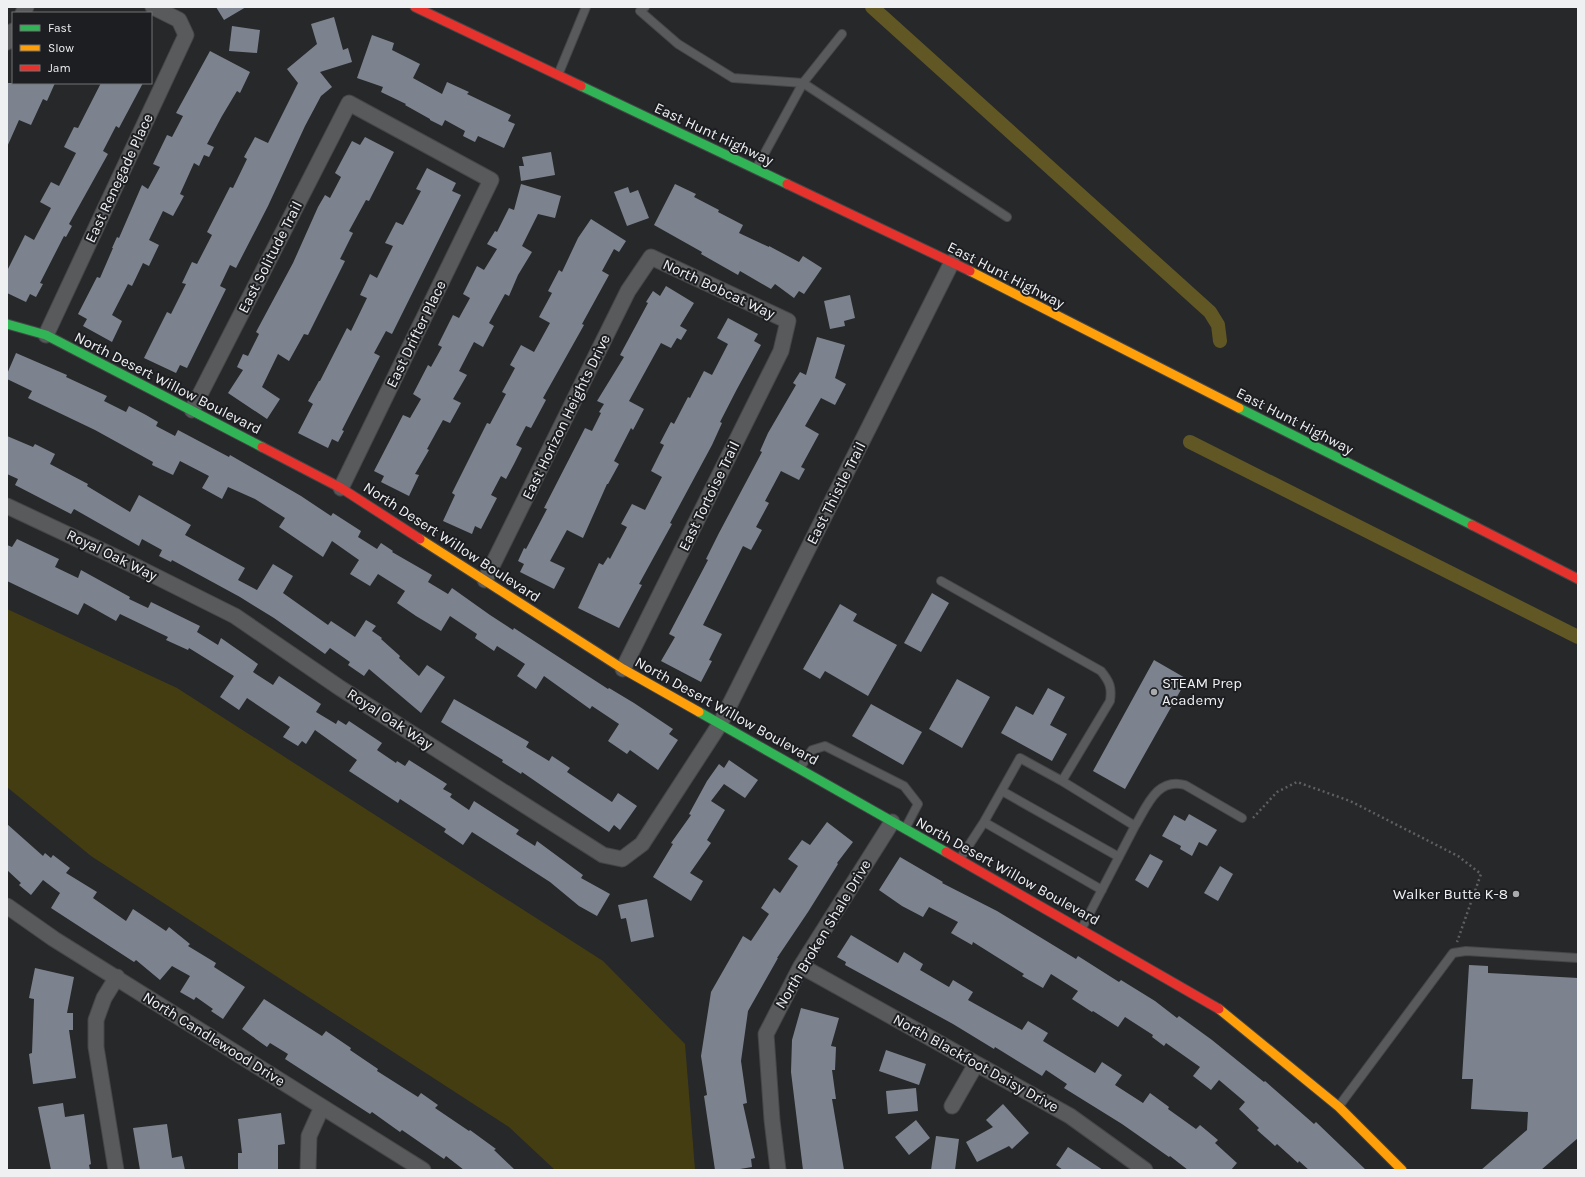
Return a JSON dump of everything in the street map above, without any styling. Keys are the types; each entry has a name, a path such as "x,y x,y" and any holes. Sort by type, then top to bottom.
{"street":[{"name":"East Renegade Place","path":"46,336 186,35 178,20 153,7"},
{"name":"East Hunt Highway","path":"420,8 558,76 952,262 1578,579"},
{"path":"7,42 12,33"},
{"name":"East Solitude Trail","path":"192,410 349,103 491,180"},
{"name":"East Drifter Place","path":"341,488 491,180"},
{"name":"North Bobcat Way","path":"651,257 788,321"},
{"name":"East Horizon Heights Drive","path":"485,580 628,291 651,257"},
{"name":"East Thistle Trail","path":"720,724 952,262"},
{"name":"East Tortoise Trail","path":"624,669 781,351 788,321"},
{"name":"North Desert Willow Boulevard","path":"7,324 46,336 341,488 624,669 800,768 905,830 960,859 1082,928 1214,1005 1339,1107 1402,1170"},
{"name":"Royal Oak Way","path":"7,506 139,568 235,616 340,688 603,856 622,859 642,844 720,724"},
{"name":"North Broken Shale Drive","path":"778,1170 772,1120 766,1034 801,966 892,822"},
{"name":"North Candlewood Drive","path":"7,906 54,939 117,977 423,1170"},
{"name":"North Blackfoot Daisy Drive","path":"801,966 976,1064 1005,1078 1070,1116 1137,1167"},
{"path":"116,1170 96,1047 96,1020 104,998 117,977"},
{"path":"952,1106 976,1064"},
{"path":"308,1170 308,1136 322,1107"}],"lane":[{"path":"558,76 586,7"},
{"path":"645,7 640,11 678,44 733,78 803,83 1007,217"},
{"path":"756,170 803,83 842,34"},
{"path":"941,581 1101,671 1108,679 1112,689 1110,701 1062,781"},
{"path":"800,768 812,750 826,746 904,786 918,804 905,830"},
{"path":"960,859 984,822 1020,758 1062,781 1135,826"},
{"path":"1082,928 1135,826 1159,789 1176,782 1185,785 1242,818"},
{"path":"1002,791 1119,857"},
{"path":"984,822 1102,890"},
{"path":"1339,1107 1453,953 1466,951 1578,958"}],"path":[{"path":"1242,818 1250,821 1277,792 1297,782 1350,801 1458,856 1481,874 1453,953"}],"shaded area":[{"path":"7,609 177,688 603,961 685,1044 695,1170 555,1170 509,1127 91,856 7,787"}],"building":[{"path":"216,7 246,7 224,20"},
{"path":"334,17 343,50 348,48 352,62 320,72 332,87 321,96 305,126 268,206 236,268 230,265 220,286 226,289 187,368 180,365 176,373 144,358 167,312 171,314 186,284 182,283 192,262 197,264 212,235 207,232 230,187 233,188 247,159 244,157 255,137 268,143 298,83 287,69 317,44 311,24"},
{"path":"232,26 260,30 257,53 229,51"},
{"path":"372,35 394,43 392,50 420,64 413,78 442,94 447,82 469,92 467,94 511,115 508,121 515,124 504,148 478,136 475,142 463,136 465,131 445,120 442,126 405,105 406,104 381,92 383,87 357,78"},
{"path":"210,51 250,72 240,93 237,91 207,144 214,147 209,157 204,155 199,166 194,163 180,194 184,196 173,216 163,211 149,240 159,245 149,266 143,263 132,286 128,284 112,315 122,321 112,342 83,326 87,319 78,314 97,277 100,278 112,248 117,237 119,238 142,185 148,189 160,167 153,164 167,135 172,137 183,116 176,113"},
{"path":"7,83 55,84 47,101 43,99 31,125 19,120 7,147"},
{"path":"100,84 142,84 119,128 116,126 103,151 108,154 69,224 72,226 66,237 64,236 40,283 43,284 36,297 30,294 26,302 7,293 7,271 25,235 34,240 51,208 40,202 51,182 59,186 76,153 64,147 74,127 78,128"},
{"path":"365,137 394,152 369,201 366,200 349,231 353,233 340,259 345,261 308,335 304,334 289,361 278,354 262,387 280,399 267,419 228,393 243,370 237,367 243,354 248,356 259,334 256,332 293,263 318,207 325,195 330,198 341,177 335,173 352,141 360,145"},
{"path":"551,152 555,175 521,181 519,166 524,166 522,157"},
{"path":"427,168 456,183 452,191 461,195 392,334 386,331 374,353 380,356 342,430 344,431 338,442 332,439 328,448 298,433 313,404 308,401 347,328 351,331 367,298 360,295 370,274 377,278 393,246 385,243 396,222 403,225 421,191 416,189"},
{"path":"521,184 561,196 555,218 538,214 522,246 532,252 518,275 509,296 505,294 489,323 494,326 483,347 474,342 459,371 467,375 453,399 461,403 450,423 443,420 427,449 429,450 415,474 419,475 409,496 381,482 384,476 374,471 403,415 410,418 421,399 413,394 428,365 431,367 442,347 438,345 453,315 459,318 470,298 463,294 477,266 484,270 497,249 487,244 495,231 497,232 509,208 514,210"},
{"path":"675,184 696,194 694,197 743,225 739,233 769,246 799,262 803,256 822,268 804,294 799,291 794,298 775,284 771,289 740,271 738,275 701,254 702,252 654,225"},
{"path":"628,187 630,193 638,190 649,218 627,226 614,192"},
{"path":"591,219 626,241 619,252 614,249 602,271 609,275 582,324 584,325 543,398 546,400 531,428 526,426 516,445 522,448 506,479 501,476 491,495 497,498 481,529 475,526 472,534 443,521 455,495 452,493 487,423 490,424 506,394 502,392 515,368 510,365 521,345 534,352 550,323 539,317 552,293 548,291 559,270 562,272 578,238"},
{"path":"666,286 694,303 680,326 687,330 681,340 677,338 671,348 661,343 629,401 644,409 633,430 631,428 614,461 619,464 607,484 583,538 567,530 550,561 565,568 554,589 520,572 524,564 518,561 547,509 544,508 585,428 592,431 601,413 599,412 604,404 597,401 624,357 620,355 648,303 646,302 653,291 660,296"},
{"path":"850,295 855,318 844,321 845,326 830,329 824,301"},
{"path":"728,318 758,334 754,341 761,345 720,422 722,423 712,445 670,523 672,524 639,584 642,585 619,628 578,608 599,563 603,565 608,557 610,559 627,527 621,524 632,504 645,510 662,477 651,471 664,445 660,443 671,422 674,424 688,397 690,398 704,371 712,375 728,344 717,338"},
{"path":"817,337 845,345 835,378 846,384 835,405 821,398 805,426 819,434 801,467 805,469 799,480 781,471 765,501 769,503 756,527 762,530 751,550 743,546 703,625 722,634 709,660 712,661 701,682 661,661 675,637 669,634 708,560 706,559 719,533 762,452 760,451 768,433 796,385 793,383 800,372 806,375"},
{"path":"16,353 67,375 66,377 107,396 104,401 126,412 129,406 158,422 156,426 175,436 178,430 229,457 230,455 301,496 331,516 333,513 361,531 358,537 377,549 381,543 393,551 392,552 432,575 428,582 448,594 452,588 513,630 514,628 608,689 609,688 634,703 673,729 669,734 678,740 658,770 630,750 627,754 608,741 619,724 592,706 590,709 544,676 536,689 517,676 525,664 497,646 494,651 475,638 477,634 450,616 441,631 416,616 397,603 405,591 378,574 370,586 350,574 359,560 332,541 323,557 279,527 285,518 255,499 228,487 222,499 202,488 209,476 180,461 173,475 152,465 153,462 95,430 28,398 32,391 7,379 7,374"},
{"path":"7,436 33,447 35,444 55,454 50,464 88,484 87,486 130,512 139,495 191,525 185,535 245,568 238,580 257,590 273,564 293,576 283,593 328,625 331,621 355,637 366,620 376,626 372,631 382,638 381,639 400,656 399,658 419,676 427,665 445,677 421,713 369,669 364,676 348,665 350,662 330,648 325,654 274,618 240,597 172,560 171,562 159,556 162,550 142,539 139,546 74,509 71,514 15,485 18,479 7,474"},
{"path":"17,539 59,559 55,567 78,578 81,570 130,597 129,599 148,608 151,602 200,626 197,632 218,645 221,638 258,664 253,672 273,685 279,676 321,704 316,712 336,724 338,720 346,725 349,721 382,743 377,750 396,763 397,761 405,766 409,760 447,784 443,789 452,794 450,797 469,810 474,801 519,830 516,834 535,846 537,841 583,875 581,878 610,894 597,916 579,906 550,882 472,832 463,845 444,832 446,829 400,799 398,803 349,771 357,760 315,730 306,744 302,741 298,746 283,737 290,727 247,698 239,710 220,697 234,676 189,648 188,650 166,640 168,637 120,614 116,621 84,603 78,615 7,581 7,545 12,547"},
{"path":"932,593 949,603 921,652 904,643"},
{"path":"840,604 857,614 853,621 897,645 868,696 825,671 820,679 803,669"},
{"path":"1154,660 1187,679 1125,789 1093,771"},
{"path":"957,679 990,697 962,748 929,729"},
{"path":"1048,688 1065,697 1050,725 1067,734 1052,761 1001,733 1016,706 1033,715"},
{"path":"454,699 529,742 526,747 549,761 552,756 570,768 567,772 612,802 618,793 637,806 620,830 614,825 609,832 522,772 521,774 502,762 503,760 441,722"},
{"path":"871,704 922,732 903,765 852,736"},
{"path":"729,760 758,780 745,798 724,784 711,801 725,810 707,840 711,843 690,873 703,881 691,901 653,877 673,844 671,843 691,815 689,814 707,781 719,764 724,768"},
{"path":"1189,814 1217,830 1207,846 1199,842 1192,856 1180,849 1181,846 1162,836 1174,815 1185,821"},
{"path":"827,822 853,842 837,863 838,864 808,912 777,958 748,1011 741,1061 747,1103 743,1104 755,1158 751,1159 752,1167 734,1170 715,1170 704,1096 707,1095 701,1056 711,992 743,936 751,941 769,914 761,908 774,888 780,893 798,866 788,859 802,840 810,845"},
{"path":"7,824 43,856 45,853 51,858 53,855 70,868 66,873 97,892 93,898 126,921 133,909 166,931 169,927 190,944 188,946 216,963 214,967 245,987 223,1019 211,1011 213,1009 196,997 194,1000 180,992 190,976 172,966 160,980 136,960 134,962 51,908 60,893 43,880 31,895 19,885 21,883 7,870"},
{"path":"1150,854 1163,861 1148,888 1135,880"},
{"path":"900,857 943,882 942,883 997,911 1076,959 1078,956 1119,982 1121,980 1155,1001 1177,1018 1179,1016 1212,1040 1264,1082 1265,1081 1314,1124 1316,1122 1366,1170 1309,1170 1299,1161 1298,1163 1277,1144 1275,1146 1257,1130 1259,1128 1239,1109 1245,1102 1219,1080 1211,1090 1193,1076 1200,1067 1166,1043 1164,1046 1152,1037 1153,1035 1125,1017 1118,1027 1093,1011 1092,1012 1072,999 1078,991 1051,974 1043,988 1022,976 1024,974 973,942 972,945 951,933 958,922 929,907 923,917 902,906 879,890"},
{"path":"1220,866 1233,874 1218,901 1204,893"},
{"path":"647,899 654,937 631,942 626,918 621,919 618,905"},
{"path":"851,935 898,963 904,952 923,964 920,970 949,987 953,980 973,992 968,1000 1022,1030 1028,1021 1048,1033 1043,1041 1095,1073 1102,1062 1122,1075 1115,1085 1143,1103 1150,1093 1169,1107 1168,1109 1196,1129 1200,1125 1218,1140 1215,1143 1237,1163 1231,1170 1188,1170 1122,1124 1064,1088 1067,1084 1046,1070 1042,1076 995,1047 994,1049 953,1024 845,965 846,962 837,957"},
{"path":"1469,965 1488,966 1488,973 1578,978 1578,1138 1541,1170 1481,1170 1527,1130 1528,1112 1471,1109 1473,1079 1462,1079"},
{"path":"35,968 74,977 67,1013 73,1013 73,1030 69,1030 76,1078 33,1084 29,1054 32,1053 34,999 29,998"},
{"path":"264,999 322,1036 326,1031 378,1069 377,1071 418,1097 421,1093 438,1105 435,1108 469,1131 470,1130 496,1149 494,1150 515,1170 464,1170 446,1156 444,1159 402,1130 400,1132 372,1112 370,1114 285,1059 288,1054 270,1043 267,1047 242,1029"},
{"path":"801,1008 839,1018 831,1046 836,1047 835,1070 832,1070 836,1099 832,1099 844,1170 803,1170 791,1072 792,1040"},
{"path":"886,1050 926,1064 919,1085 879,1071"},
{"path":"916,1088 918,1111 888,1114 886,1091"},
{"path":"63,1103 65,1117 84,1114 91,1164 89,1165 90,1170 51,1170 38,1107"},
{"path":"1003,1104 1029,1133 1012,1149 1009,1146 977,1162 966,1142 993,1127 986,1120"},
{"path":"281,1113 285,1144 278,1145 278,1170 238,1170 238,1153 242,1153 238,1119"},
{"path":"916,1120 930,1138 909,1155 895,1137"},
{"path":"167,1124 172,1158 182,1156 185,1170 140,1170 133,1128"},
{"path":"936,1136 959,1139 955,1170 931,1170"},
{"path":"1068,1147 1103,1170 1063,1170 1056,1165"}],"waterway":[{"path":"872,7 1210,312 1218,325 1220,341"},
{"path":"1190,442 1578,637"}],"traffic: fast":[{"path":"581,86 787,184"},
{"path":"7,324 46,335 262,447"},
{"path":"1239,408 1472,525"},
{"path":"699,712 946,852"}],"traffic: slow":[{"path":"970,271 1239,408"},
{"path":"420,539 623,669 699,712"},
{"path":"1219,1009 1339,1107 1402,1170"}],"traffic: jam":[{"path":"415,7 581,86"},
{"path":"787,184 970,271"},
{"path":"262,447 341,488 420,539"},
{"path":"1472,525 1578,579"},
{"path":"946,852 1219,1009"}],"place":[{"name":"STEAM Prep Academy","path":"1154,692"},
{"name":"Walker Butte K-8","path":"1516,894"}]}
